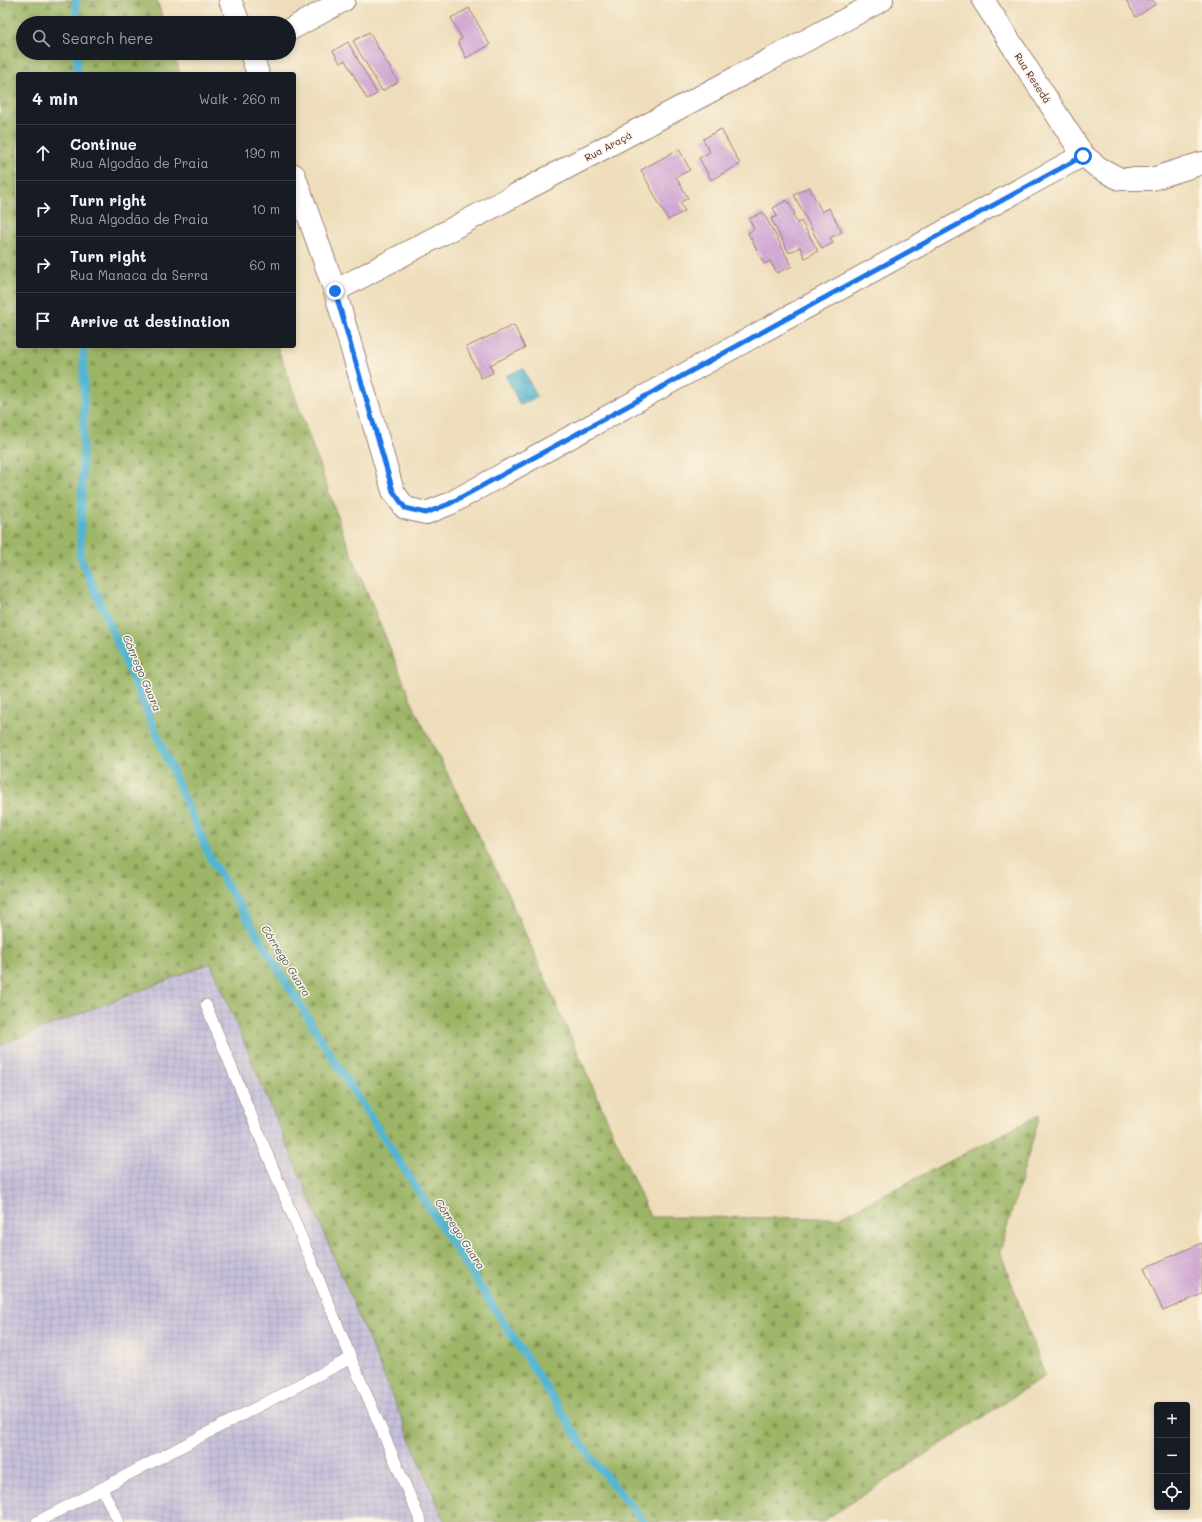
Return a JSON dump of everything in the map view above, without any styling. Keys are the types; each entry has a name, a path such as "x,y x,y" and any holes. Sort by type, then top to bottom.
{"street":[{"path":"230,0 236,16"},
{"path":"296,26 344,0"},
{"name":"Rua Araçá","path":"335,291 882,0"},
{"name":"Rua Resedá","path":"983,0 1083,156"},
{"path":"253,60 257,72"},
{"path":"296,181 335,291 393,491 405,508 426,513 449,504 1083,156 1099,168 1120,179 1152,179 1202,163"}],"lane":[{"path":"206,1005 351,1358 421,1522"},
{"path":"37,1522 351,1358"},
{"path":"102,1489 119,1522"}],"shaded area":[{"path":"211,963 445,1522 0,1522 0,1045"}],"green space":[{"path":"0,0 157,0 162,16 16,16 16,60 176,60 179,72 16,72 16,348 278,348 344,535 415,710 507,892 650,1217 838,1218 1040,1115 1000,1251 1045,1376 822,1522 445,1522 211,963 0,1045 0,113 2,111 0,105"}],"water":[{"path":"523,368 537,397 520,405 506,376"}],"building":[{"path":"1126,0 1153,0 1156,4 1136,17"},
{"path":"469,8 490,45 466,58 458,41 462,39 451,18"},
{"path":"369,32 398,82 382,91 353,41"},
{"path":"348,42 377,94 367,99 345,60 340,63 333,51"},
{"path":"721,129 740,164 711,180 699,158 710,152 703,139"},
{"path":"679,149 690,170 676,177 688,198 680,203 685,211 668,220 641,170"},
{"path":"809,187 822,212 829,208 842,232 830,238 833,243 822,249 794,195"},
{"path":"787,200 795,214 793,215 797,223 801,221 818,251 805,258 800,247 789,253 771,219 777,216 773,208"},
{"path":"763,212 792,266 777,273 770,261 764,264 748,233 754,229 749,219"},
{"path":"514,325 525,348 490,365 493,373 481,378 466,347"},
{"path":"1202,1243 1202,1294 1163,1311 1144,1268"}],"waterway":[{"name":"Córrego Guara","path":"76,0 76,16"},
{"name":"Córrego Guara","path":"77,60 77,72"},
{"name":"Córrego Guara","path":"83,348 84,404 80,556 210,858 340,1070 592,1459 644,1522"}],"route":[{"path":"335,291 393,491 405,508 426,513 449,504 1083,156"}]}
